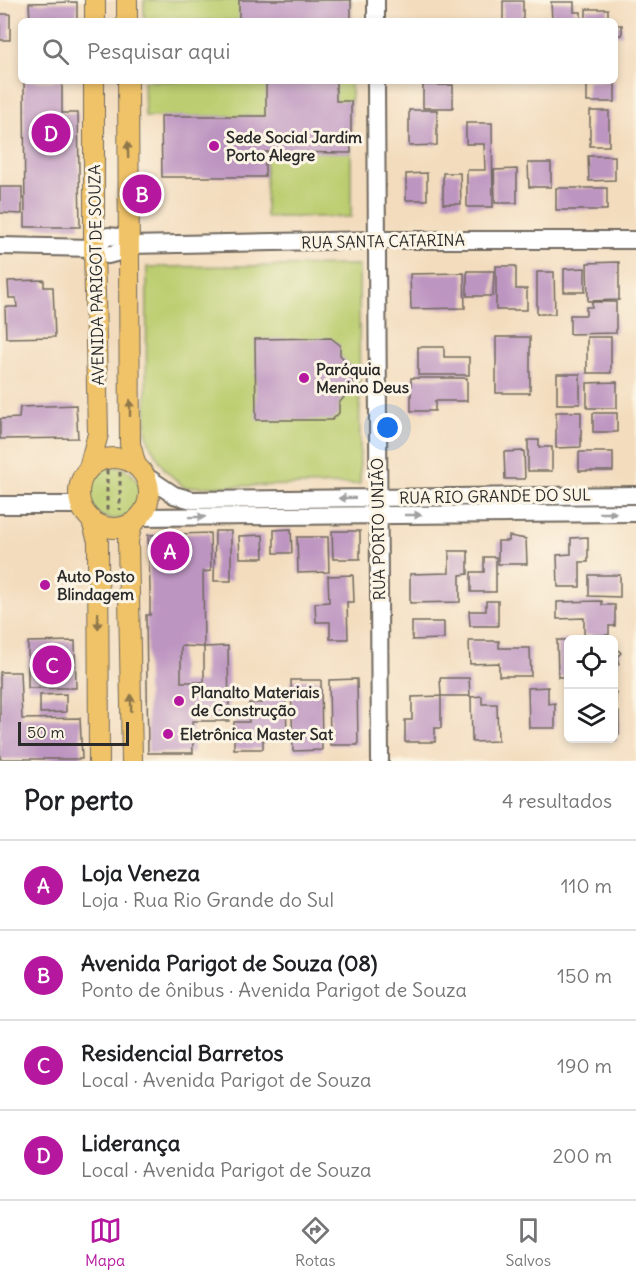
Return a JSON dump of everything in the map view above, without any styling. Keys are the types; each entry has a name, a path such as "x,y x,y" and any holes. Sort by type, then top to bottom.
{"main road":[{"path":"95,0 95,18"},
{"path":"127,0 127,18"},
{"name":"AVENIDA PARIGOT DE SOUZA","path":"88,468 98,434 94,248 94,84"},
{"name":"AVENIDA PARIGOT DE SOUZA","path":"128,84 130,444 140,470"},
{"path":"99,761 98,541 86,513 79,485 88,468 108,458 128,460 140,470 148,487 148,499 135,520 128,541 132,761"},
{"path":"86,513 107,527 135,520"}],"street":[{"path":"376,0 376,18"},
{"name":"RUA PORTO UNIÃO","path":"376,84 380,761"},
{"name":"RUA SANTA CATARINA","path":"0,246 94,248 108,236 117,237 129,246 377,240 636,240"},
{"name":"RUA RIO GRANDE DO SUL","path":"140,470 174,495 192,500 636,513"},
{"name":"RUA RIO GRANDE DO SUL","path":"135,520 378,506 636,495"},
{"path":"0,505 86,513"}],"green space":[{"path":"144,0 351,0 351,18 144,18"},
{"path":"144,84 351,84 351,217 266,217 265,116 145,117"},
{"path":"359,265 360,484 184,487 165,470 150,445 146,431 147,267"},
{"path":"114,467 124,469 132,475 138,483 140,493 138,503 132,511 124,517 114,519 104,517 96,511 90,503 88,493 90,483 96,475 104,469"}],"building":[{"path":"239,0 351,0 351,18 239,18"},
{"path":"503,1 523,1 523,18 503,18"},
{"path":"77,2 77,18 30,18 29,3"},
{"path":"551,2 574,2 574,12 581,12 581,18 552,18"},
{"path":"586,9 608,9 608,18 586,18"},
{"path":"0,14 10,14 10,40 0,40"},
{"path":"618,25 622,25 622,35 618,35"},
{"path":"24,84 62,84 62,113 78,113 80,227 25,227"},
{"path":"266,84 336,84 336,101 351,101 351,153 265,152 265,177 162,177 161,116 266,116"},
{"path":"587,84 615,84 615,102 587,102"},
{"path":"423,85 453,85 453,108 423,108"},
{"path":"409,110 437,110 437,145 409,146"},
{"path":"590,111 609,111 609,146 590,146"},
{"path":"466,123 492,123 493,207 467,207 467,170 485,170 484,144 466,144"},
{"path":"588,156 615,156 615,180 589,181"},
{"path":"528,163 551,163 551,187 529,187"},
{"path":"517,169 517,203 495,203 494,170"},
{"path":"427,173 427,200 406,200 406,174"},
{"path":"443,173 460,173 461,204 443,204"},
{"path":"0,187 22,187 22,214 0,213"},
{"path":"556,188 607,188 607,210 556,210"},
{"path":"619,262 619,300 588,301 587,263"},
{"path":"496,266 516,266 516,289 527,289 527,310 496,310"},
{"path":"585,268 585,292 564,292 564,269"},
{"path":"467,271 494,271 493,296 467,296"},
{"path":"537,272 554,272 555,314 537,314"},
{"path":"464,273 465,308 411,309 410,274"},
{"path":"44,280 44,287 53,287 55,337 6,338 5,307 17,307 16,298 9,298 8,281"},
{"path":"592,302 616,302 616,333 570,334 570,315 586,315 586,307 592,307"},
{"path":"496,337 530,337 530,393 496,393"},
{"path":"587,337 611,337 611,373 587,373"},
{"name":"Paróquia Menino Deus","path":"331,338 340,345 340,355 353,369 353,387 339,403 339,413 332,420 256,420 255,339"},
{"path":"418,347 444,347 444,357 469,357 469,375 418,375"},
{"path":"557,374 580,374 580,404 557,404"},
{"path":"411,378 467,378 467,401 435,401 435,411 411,411"},
{"path":"617,382 617,408 587,408 587,383"},
{"path":"76,405 78,438 0,439 0,419 19,418 20,407"},
{"path":"556,412 581,412 581,447 556,448"},
{"path":"593,413 617,413 617,432 593,432"},
{"path":"528,440 539,440 539,447 552,447 552,471 528,471"},
{"path":"524,451 525,479 505,479 504,452"},
{"path":"579,452 613,452 613,471 579,471"},
{"path":"291,529 292,553 274,553 274,530"},
{"path":"215,531 231,531 231,581 214,581"},
{"path":"332,531 360,531 360,559 333,559"},
{"path":"210,533 211,571 203,572 204,647 228,646 229,721 192,721 193,753 148,753 146,615 150,615 150,587 148,535","holes":["181,646 204,647 204,682 181,682"]},
{"path":"263,535 264,558 240,558 239,536"},
{"path":"509,536 526,539 527,564 498,564 498,541 509,541"},
{"path":"297,537 328,537 329,572 298,573"},
{"path":"588,537 588,562 580,562 580,587 558,587 557,555 571,554 571,538"},
{"path":"449,551 468,551 468,574 460,575 460,602 410,603 410,574 449,573"},
{"path":"484,557 496,557 496,592 471,592 471,572 484,572"},
{"path":"353,575 354,602 347,602 348,639 330,639 330,622 316,622 315,603 329,602 328,576"},
{"path":"589,575 620,575 620,597 589,596"},
{"path":"486,601 498,601 498,626 470,626 469,611 486,611"},
{"path":"602,601 602,605 615,605 615,626 609,626 609,635 584,635 584,618 557,619 557,602"},
{"path":"412,622 444,622 444,639 412,640"},
{"path":"557,640 564,640 564,677 558,677"},
{"path":"75,641 76,688 28,688 28,642"},
{"path":"469,641 499,641 499,648 530,648 531,676 499,676 499,663 470,664"},
{"path":"0,672 20,672 22,719 80,718 82,759 0,759"},
{"path":"440,678 469,678 470,696 441,696"},
{"path":"357,679 358,745 330,745 329,680"},
{"path":"291,680 321,680 322,750 293,751"},
{"path":"548,687 548,704 555,703 555,728 529,728 528,688"},
{"path":"66,694 66,712 40,713 40,695"},
{"path":"286,694 287,739 263,740 263,749 234,749 234,722 249,722 249,703 262,703 262,695"},
{"path":"441,696 441,728 435,728 435,742 405,742 405,720 412,720 412,697"},
{"path":"482,696 482,704 497,704 498,741 472,742 471,697"}],"place":[{"name":"Liderança","path":"51,133"},
{"name":"Sede Social Jardim Porto Alegre","path":"214,146"},
{"name":"Avenida Parigot de Souza (08)","path":"142,194"},
{"name":"Paróquia Menino Deus","path":"304,378"},
{"name":"Loja Veneza","path":"170,551"},
{"name":"Auto Posto Blindagem","path":"45,585"},
{"name":"Residencial Barretos","path":"52,665"},
{"name":"Planalto Materiais de Construção","path":"179,701"},
{"name":"Eletrônica Master Sat","path":"168,734"}]}
